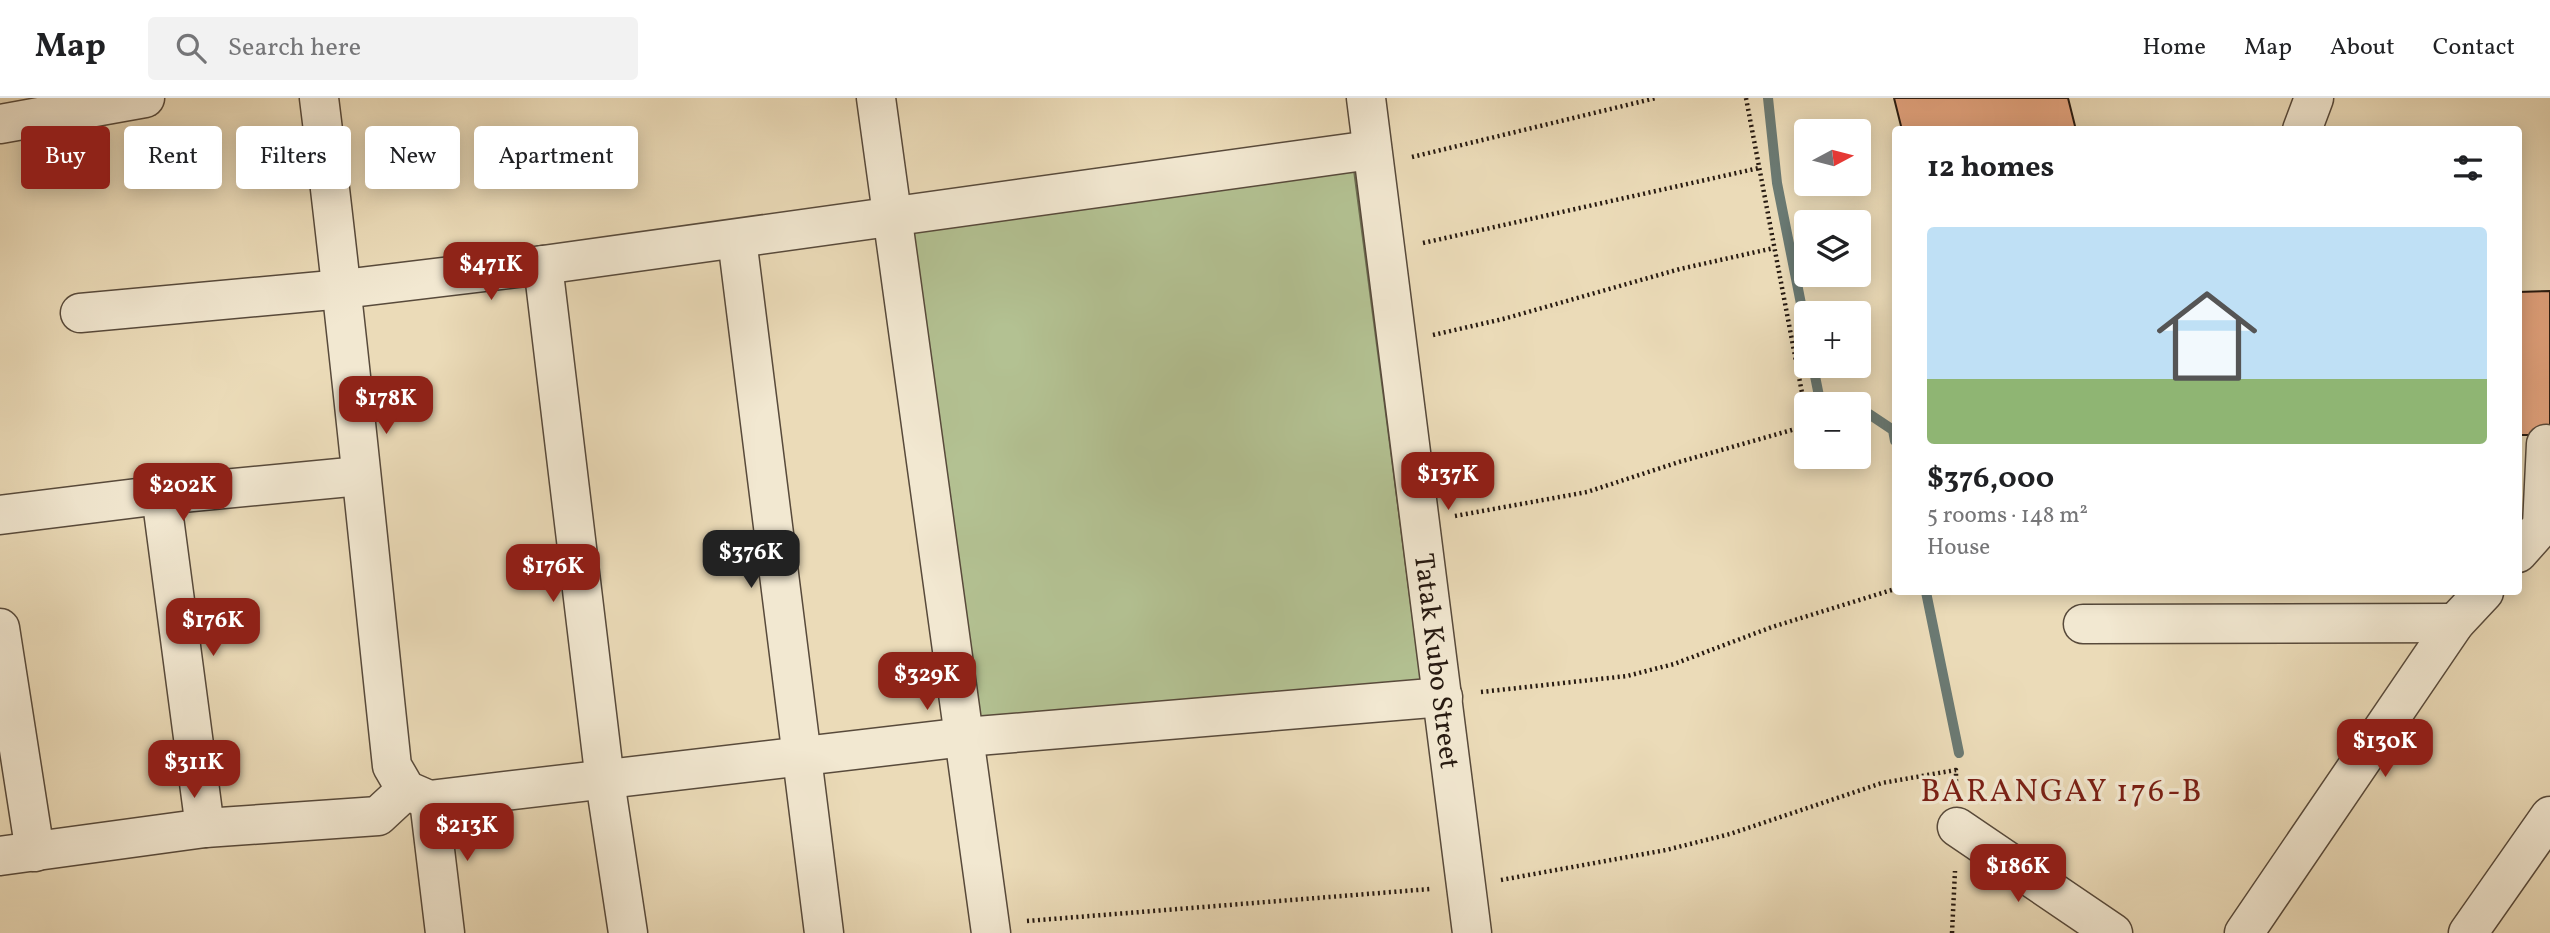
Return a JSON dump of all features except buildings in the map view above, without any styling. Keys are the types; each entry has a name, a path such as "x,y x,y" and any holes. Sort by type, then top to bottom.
{"street":[{"path":"0,124 145,98"},
{"path":"319,98 343,289 392,766 418,795 445,933"},
{"path":"876,98 990,928"},
{"name":"Tatak Kubo Street","path":"1366,98 1472,933"},
{"path":"2304,126 2314,98"},
{"path":"80,313 343,289 1372,158"},
{"path":"737,239 824,933"},
{"path":"543,265 605,780 628,933"},
{"path":"2522,548 2542,526 2538,444"},
{"path":"0,515 360,475"},
{"path":"161,495 205,828"},
{"path":"2244,933 2455,623 2481,595"},
{"path":"2084,625 2455,623"},
{"path":"0,628 18,854 205,828 377,816 418,795 605,780 965,737 1443,697"},
{"path":"2468,933 2550,816"},
{"path":"1957,827 2113,933"}],"path":[{"path":"1372,158 1656,98"},
{"path":"1746,98 1802,392"},
{"path":"1384,249 1759,168"},
{"path":"1396,341 1503,319 1601,289 1774,248"},
{"path":"1419,521 1587,492 1679,461 1794,429"},
{"path":"1443,697 1627,676 1674,663 1772,627 1892,590"},
{"path":"990,928 1466,886 1666,850 1730,834 1882,783 1956,770"}],"green space":[{"path":"1354,170 1422,688 971,725 908,231"}],"waterway":[{"path":"1768,98 1777,183 1800,301"},
{"path":"1815,378 1818,392"},
{"path":"1871,415 1892,429"},
{"path":"1927,595 1959,753"}],"district":[{"name":"BARANGAY 176-B","path":"2062,790"}]}
